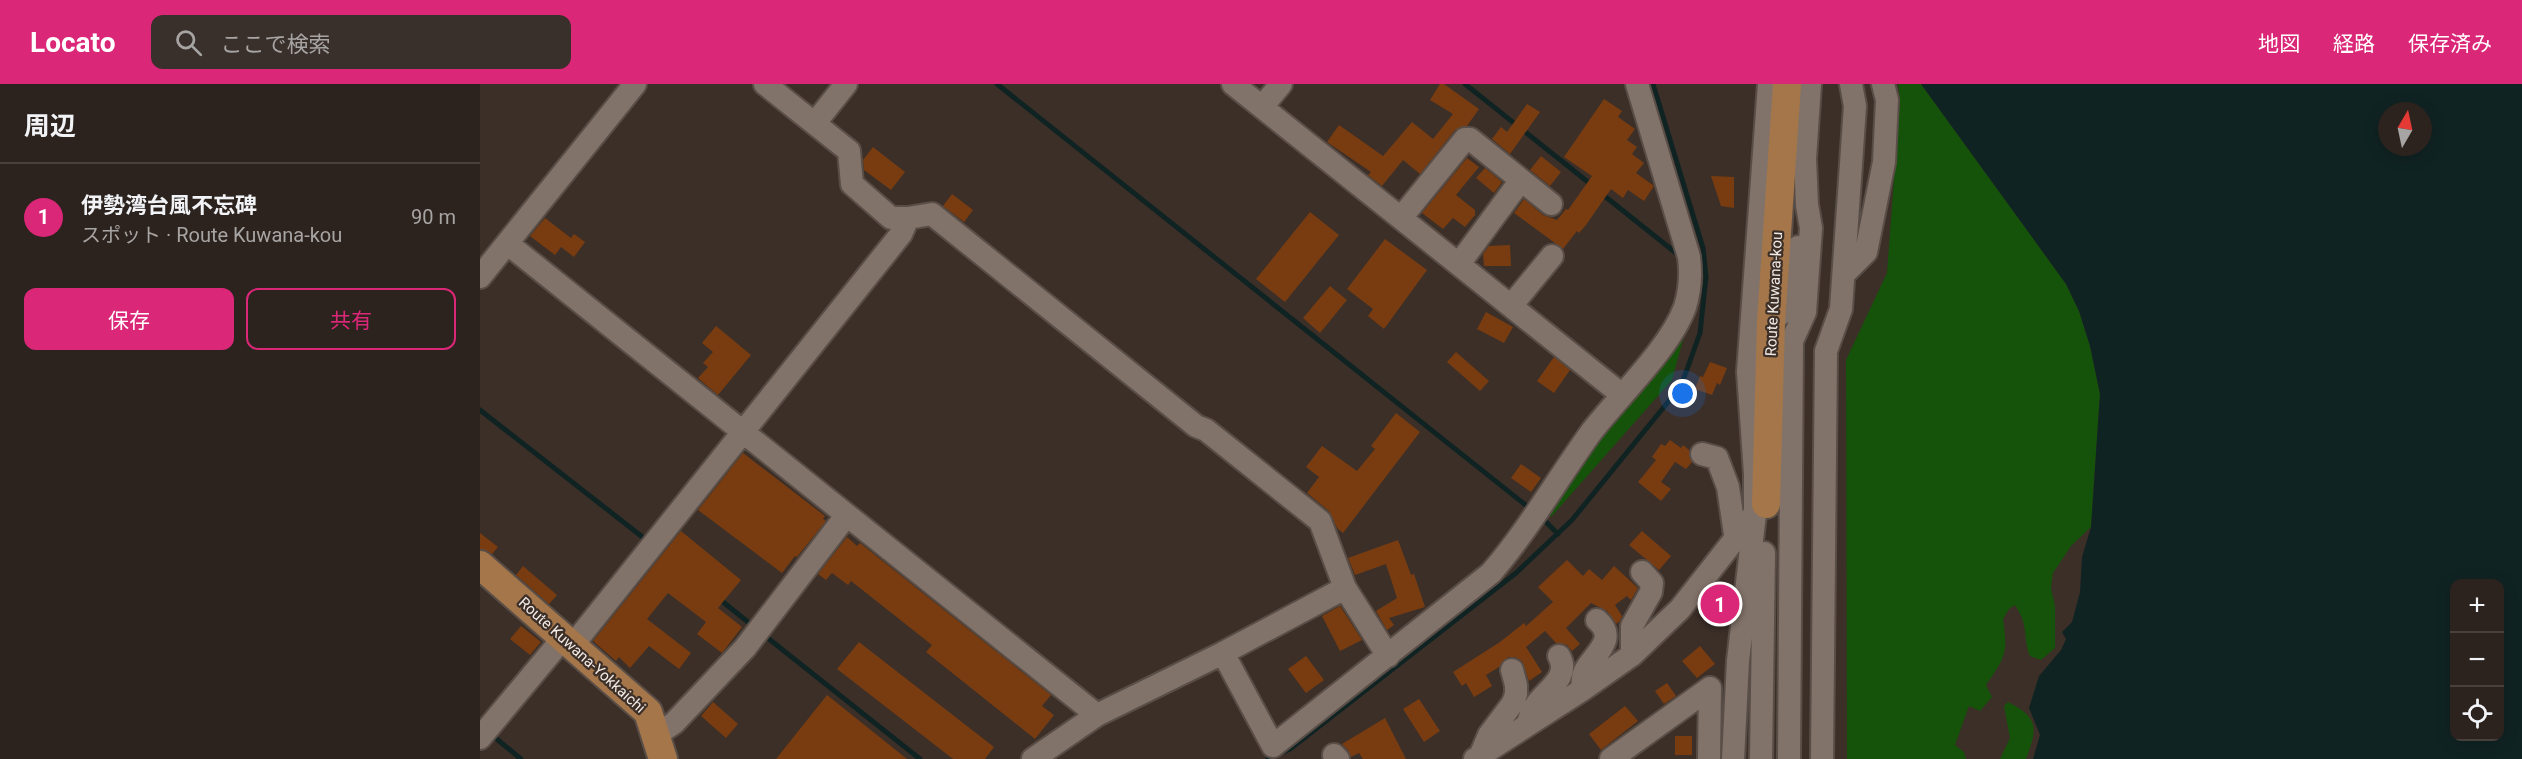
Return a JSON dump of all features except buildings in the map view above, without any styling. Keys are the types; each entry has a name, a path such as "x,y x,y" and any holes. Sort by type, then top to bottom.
{"main road":[{"name":"Route Kuwana-kou","path":"1760,509 1787,84"},
{"name":"Route Kuwana-Yokkaichi","path":"480,565 648,712 659,747"}],"street":[{"path":"480,277 635,84"},
{"path":"765,84 849,151 852,184 891,218 932,214 1196,426 1206,430 1320,521 1345,588 1388,656"},
{"path":"815,123 846,84"},
{"path":"1233,84 1459,264 1518,297 1622,394"},
{"path":"1262,108 1281,84"},
{"path":"1223,653 1273,746 1491,573 1514,546 1592,433 1634,382 1672,330 1684,307 1691,273 1689,257 1637,84"},
{"path":"1761,759 1760,509 1755,474 1748,372 1769,84"},
{"path":"1789,759 1792,341 1805,312 1811,228 1807,205 1805,159 1810,84"},
{"path":"1822,759 1826,351 1841,309 1845,273 1855,106 1851,84"},
{"path":"1845,273 1866,252 1882,173 1887,100 1883,84"},
{"path":"1401,218 1465,139 1470,138 1551,204"},
{"path":"1459,264 1521,180"},
{"path":"1771,322 1785,310 1807,205"},
{"path":"480,738 568,641 742,432 901,234 908,218"},
{"path":"508,244 1097,715"},
{"path":"1518,297 1552,256"},
{"path":"1518,297 1526,265"},
{"path":"1702,454 1717,458 1723,469 1736,541"},
{"path":"1478,757 1632,655 1680,609 1760,509"},
{"path":"1733,759 1738,661 1760,509"},
{"path":"659,747 674,723 745,648 846,516"},
{"path":"1632,655 1632,626 1651,592 1652,583 1642,572"},
{"path":"1033,759 1097,715 1223,653 1345,588"},
{"path":"1582,690 1584,672 1603,649 1605,637 1602,625 1597,620"},
{"path":"1526,727 1535,706 1560,678 1563,668 1559,656"},
{"path":"1478,757 1489,735 1513,703 1516,694 1512,670"},
{"path":"1611,759 1710,688 1709,759"}],"green space":[{"path":"1898,84 1921,84 2066,284 2079,311 2090,346 2100,394 2091,527 2071,546 2053,573 2051,588 2055,606 2055,648 2041,660 2030,656 2020,613 2015,605 2009,609 2003,619 2004,654 1986,685 1992,697 1980,711 1969,706 1955,745 1964,752 1966,759 1847,759 1846,360 1887,273 1900,99"},
{"path":"1686,329 1672,380 1551,517 1544,512 1590,446"},
{"path":"2008,702 2026,713 2033,725 2034,732 2026,759 2000,759 2010,738 2004,706"}],"water":[{"path":"1921,84 2522,84 2522,759 2033,759 2040,735 2029,708 2039,676 2061,650 2066,639 2062,632 2072,622 2080,592 2082,557 2091,527 2100,394 2090,346 2079,311 2066,284"}],"waterway":[{"path":"997,84 1528,507"},
{"path":"1465,84 1593,186"},
{"path":"1268,759 1290,749 1516,573 1572,520 1681,386 1700,333 1706,277 1703,248 1653,84"},
{"path":"1602,194 1676,253"},
{"path":"480,410 645,539"},
{"path":"1541,517 1558,534"},
{"path":"718,598 748,622"},
{"path":"769,639 920,759"},
{"path":"493,736 521,759"}],"place":[{"name":"伊勢湾台風不忘碑","path":"1720,604"}]}
